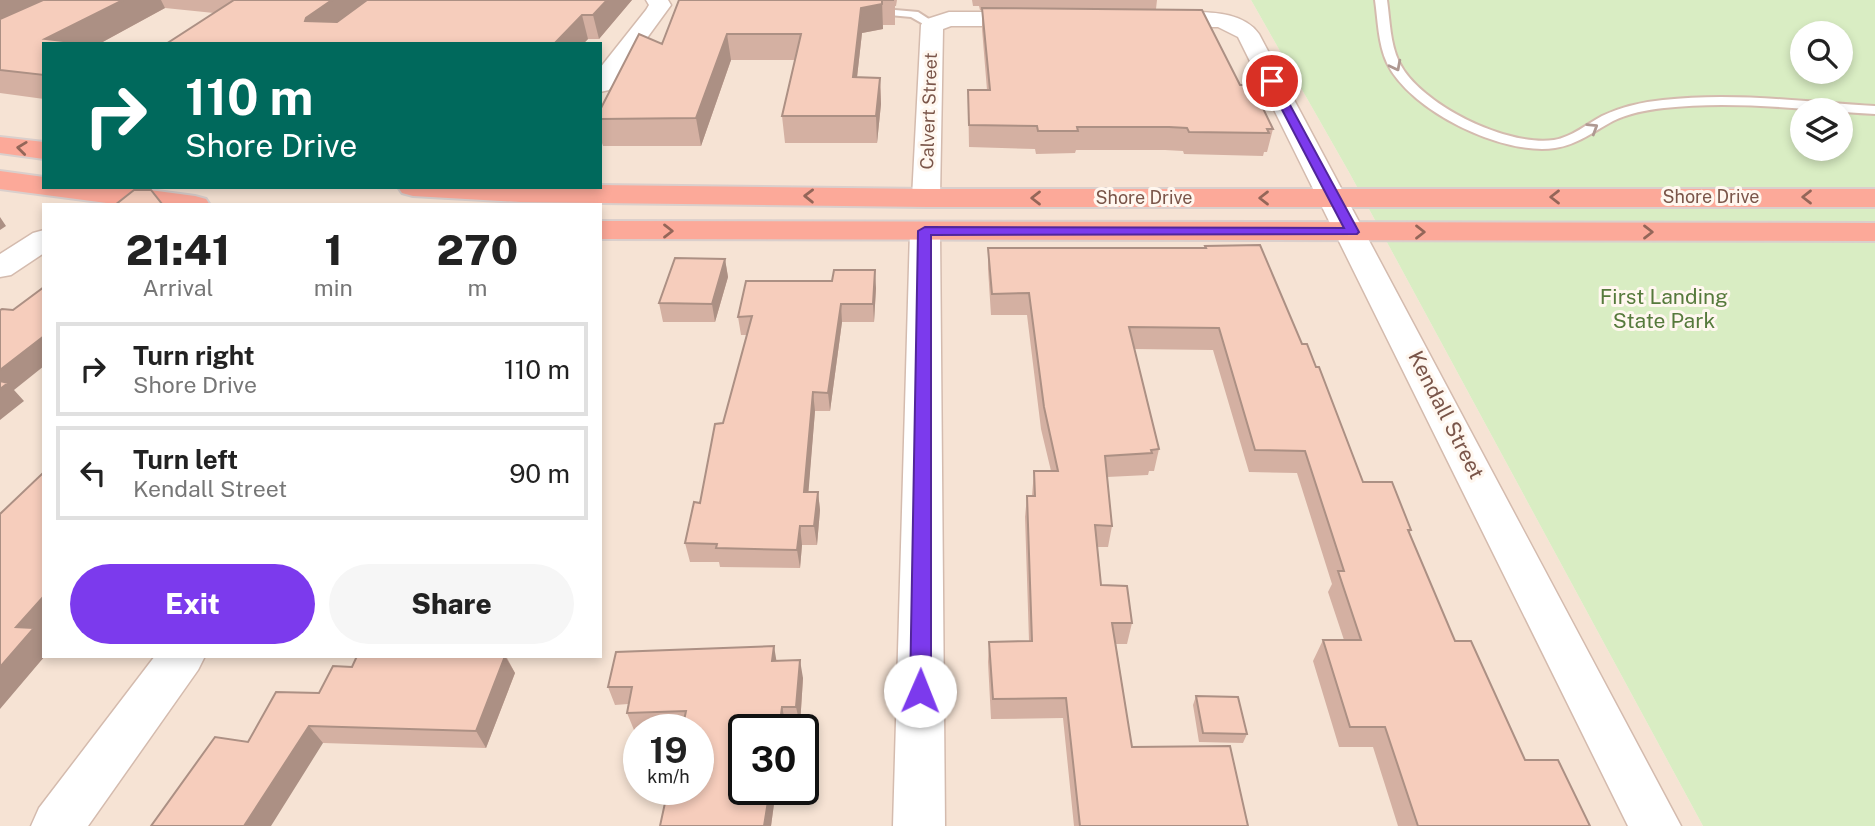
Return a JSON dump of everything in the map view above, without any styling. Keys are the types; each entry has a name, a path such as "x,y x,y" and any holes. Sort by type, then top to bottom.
{"highway":[{"path":"0,145 42,151"},
{"path":"0,180 42,186"},
{"path":"66,189 175,203"},
{"name":"Shore Drive","path":"440,189 520,195 1352,232 1875,232"},
{"name":"Shore Drive","path":"602,230 1332,197 1875,198"}],"street":[{"path":"602,82 656,12 660,5 657,0"},
{"path":"932,25 949,19 1058,19"},
{"name":"Kendall Street","path":"1140,20 1221,21 1242,27 1248,34 1655,826"},
{"name":"Calvert Street","path":"919,826 925,214 932,25"},
{"path":"0,268 42,240"},
{"path":"57,826 181,658"}],"lane":[{"path":"1381,0 1387,45 1396,69 1410,89 1487,134 1554,145 1580,136 1631,109 1666,103 1757,103 1875,110"},
{"path":"857,11 914,14 932,25"}],"shaded area":[{"path":"0,0 1251,0 1350,174 1703,826 0,826"}],"green space":[{"name":"First Landing State Park","path":"1251,0 1875,0 1875,826 1703,826 1350,174"}],"building":[{"path":"43,0 123,0 45,39 71,42 42,42 42,75 0,70 0,19"},
{"path":"234,0 332,0 305,21 337,22 367,0 607,0 593,15 582,15 556,42 169,42"},
{"path":"679,0 882,0 882,4 861,8 853,77 880,78 876,116 782,116 801,34 727,34 696,118 602,119 602,106 639,34 662,44"},
{"path":"982,8 1202,10 1240,85 1248,85 1254,98 1258,98 1273,129 1267,129 1269,133 1189,132 1187,128 1169,127 1077,127 1078,131 1038,131 1037,126 969,125 968,90 990,90"},
{"path":"134,190 151,190 161,203 118,203"},
{"path":"1260,245 1302,344 1307,344 1316,367 1319,367 1363,482 1392,482 1411,530 1408,530 1455,641 1471,641 1525,760 1558,760 1590,826 1418,826 1385,727 1350,727 1323,640 1361,640 1338,571 1344,571 1305,451 1255,450 1219,328 1129,327 1159,449 1151,450 1152,453 1105,456 1112,526 1095,525 1101,585 1127,586 1132,623 1112,623 1132,747 1230,746 1248,826 1080,826 1066,698 993,699 989,642 1032,641 1027,496 1035,496 1034,471 1058,471 1044,407 1029,293 992,294 988,248 1206,248 1205,246"},
{"path":"675,258 725,259 712,304 659,303"},
{"path":"834,270 875,270 873,304 841,304 828,393 813,392 804,492 818,492 814,526 800,526 797,550 716,548 717,544 685,543 694,502 700,503 715,424 723,423 752,316 738,317 746,281 832,281"},
{"path":"42,288 42,338 0,370 0,310 13,310"},
{"path":"0,381 8,383 0,389"},
{"path":"42,474 42,598 16,627 34,628 0,667 0,514"},
{"path":"774,646 772,661 800,660 796,707 782,707 781,714 728,714 728,805 767,805 764,826 660,826 665,805 714,805 714,714 685,714 686,711 627,713 632,687 608,687 616,652"},
{"path":"356,658 504,658 476,731 309,726 244,826 151,826 215,737 248,742 276,692 319,693 333,666 352,667"},
{"path":"1196,696 1238,697 1247,734 1203,733"}],"route":[{"path":"920,691 925,231 1352,232 1272,81"}]}
